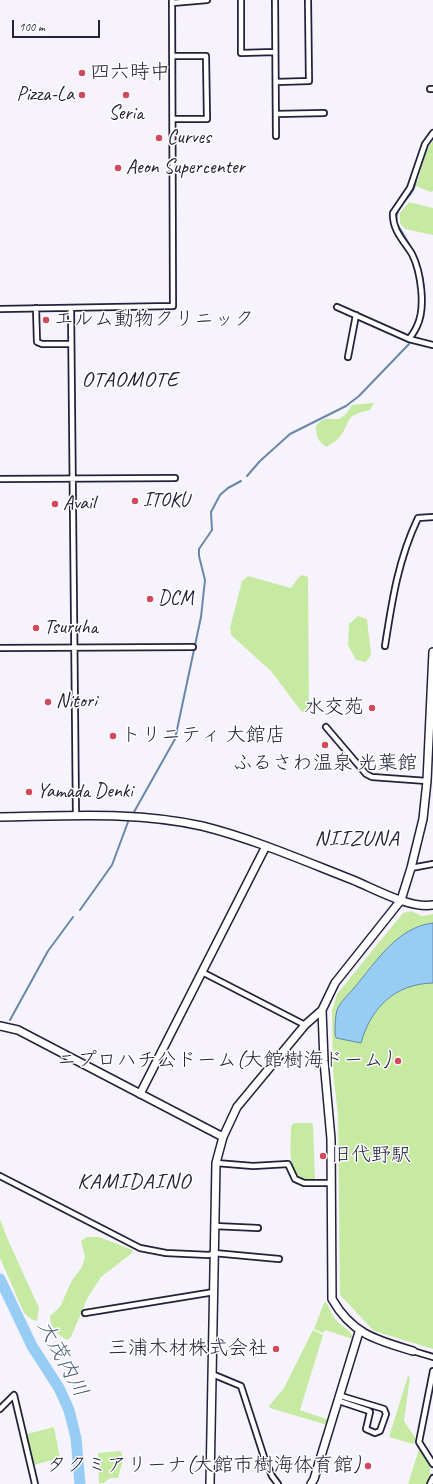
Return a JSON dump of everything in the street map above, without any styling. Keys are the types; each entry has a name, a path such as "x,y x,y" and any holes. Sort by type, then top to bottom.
{"street":[{"path":"0,309 173,306 172,1 206,0"},
{"path":"241,0 241,53 275,52"},
{"path":"275,0 276,136"},
{"path":"276,82 309,81 308,0"},
{"path":"173,56 206,56 207,119 173,119"},
{"path":"276,114 324,113"},
{"path":"409,339 418,325 420,317 421,284 412,255 395,227 393,213 410,188 425,144 433,133"},
{"path":"337,307 409,339 433,345"},
{"path":"36,308 37,342 42,344 71,344"},
{"path":"71,308 73,648 76,816"},
{"path":"348,357 356,315"},
{"path":"0,479 175,478"},
{"path":"385,646 396,577 407,541 418,518 433,517"},
{"path":"0,648 193,647"},
{"path":"209,1482 216,1163 223,1137 237,1107 305,1025 322,1010 335,983 401,900 423,820 427,781 433,652"},
{"path":"326,727 366,774 372,777 427,781"},
{"path":"0,817 76,816 142,818 176,821 231,834 266,846 401,900 424,907 433,905"},
{"path":"140,1094 266,846"},
{"path":"411,868 433,864"},
{"path":"202,972 305,1025"},
{"path":"322,1010 330,1139 332,1299 340,1313 360,1332 372,1339 433,1357"},
{"path":"0,1026 18,1030 223,1137"},
{"path":"216,1163 253,1166 288,1164 295,1179 304,1183 331,1183"},
{"path":"0,1176 140,1248 166,1253 209,1255 214,1253 279,1259"},
{"path":"214,1226 258,1228"},
{"path":"85,1313 214,1292"},
{"path":"311,1484 314,1479 340,1399 360,1332"},
{"path":"433,1371 419,1442 433,1464"},
{"path":"212,1374 241,1386 264,1457 272,1476 278,1484"},
{"path":"0,1409 14,1395 35,1484"},
{"path":"340,1399 384,1409 386,1414 380,1431 375,1433 366,1430 369,1411 340,1399"},
{"path":"430,1484 433,1478"}],"green space":[{"path":"433,141 433,191 431,192 416,186 427,149"},
{"path":"409,202 433,208 433,235 405,229 400,223 400,213"},
{"path":"374,403 370,410 361,412 351,418 338,439 327,447 320,441 316,433 316,426 322,420 339,419 346,414 352,405"},
{"path":"302,575 308,577 309,711 305,713 301,711 271,671 231,635 230,628 242,581 248,576 291,588"},
{"path":"358,616 367,619 371,655 366,662 356,660 348,645 349,624"},
{"path":"411,911 422,916 433,914 433,1349 374,1331 340,1295 338,1115 333,1072 332,1011 337,994 403,913"},
{"path":"294,1123 312,1123 313,1126 315,1179 311,1181 303,1179 297,1174 293,1167 290,1142 291,1126"},
{"path":"0,1219 39,1308 37,1321 31,1319 24,1313 0,1258"},
{"path":"87,1237 99,1237 133,1250 132,1253 101,1277 88,1297 71,1337 67,1340 55,1330 51,1324 50,1316 60,1307 72,1280 82,1267 85,1257 81,1241"},
{"path":"326,1302 334,1318 348,1330 353,1339 325,1330 323,1333 314,1329 324,1303"},
{"path":"313,1330 323,1335 300,1410 329,1420 327,1425 270,1408 269,1406 284,1388"},
{"path":"408,1376 410,1377 404,1421 416,1439 413,1444 389,1437"},
{"path":"54,1427 60,1458 34,1465 27,1434"},
{"path":"419,1449 430,1465 427,1484 408,1484"},
{"path":"121,1451 123,1460 118,1478 110,1478 104,1483 99,1483 98,1453"}],"water":[{"path":"433,923 433,983 419,984 407,988 386,1000 371,1019 365,1030 361,1043 336,1038 335,1019 338,1007 379,957 398,938 409,931 420,926"}],"waterway":[{"path":"428,143 433,137"},
{"path":"418,172 414,188 399,209 396,218 397,224 412,250 419,266 422,275 424,295"},
{"path":"414,336 422,319"},
{"path":"247,476 260,461 290,434 346,406 359,396 409,344"},
{"path":"134,812 175,739 201,617 205,580 199,556 199,549 212,530 211,512 220,495 228,488 241,481"},
{"path":"80,910 112,865 128,822"},
{"path":"10,1020 48,951 73,917"},
{"name":"大茂内川","path":"0,1279 32,1346 59,1388 69,1410 76,1438 80,1484"}],"place":[{"name":"四六時中","path":"82,73"},
{"name":"Pizza-La","path":"82,95"},
{"name":"Seria","path":"126,95"},
{"name":"Curves","path":"159,138"},
{"name":"Aeon Supercenter","path":"118,168"},
{"name":"エルム動物クリニック","path":"46,320"},
{"name":"ITOKU","path":"135,501"},
{"name":"Avail","path":"55,504"},
{"name":"DCM","path":"150,599"},
{"name":"Tsuruha","path":"36,628"},
{"name":"Nitori","path":"48,702"},
{"name":"水交苑","path":"372,708"},
{"name":"トリニティ 大館店","path":"113,736"},
{"name":"ふるさわ温泉 光葉館","path":"325,745"},
{"name":"Yamada Denki","path":"29,792"},
{"name":"ニプロハチ公ドーム(大館樹海ドーム)","path":"398,1061"},
{"name":"旧代野駅","path":"323,1156"},
{"name":"三浦木材株式会社","path":"276,1349"},
{"name":"タクミアリーナ(大館市樹海体育館)","path":"368,1466"}],"district":[{"name":"OTAOMOTE","path":"130,380"},
{"name":"NIIZUNA","path":"357,839"},
{"name":"KAMIDAINO","path":"134,1182"}]}
